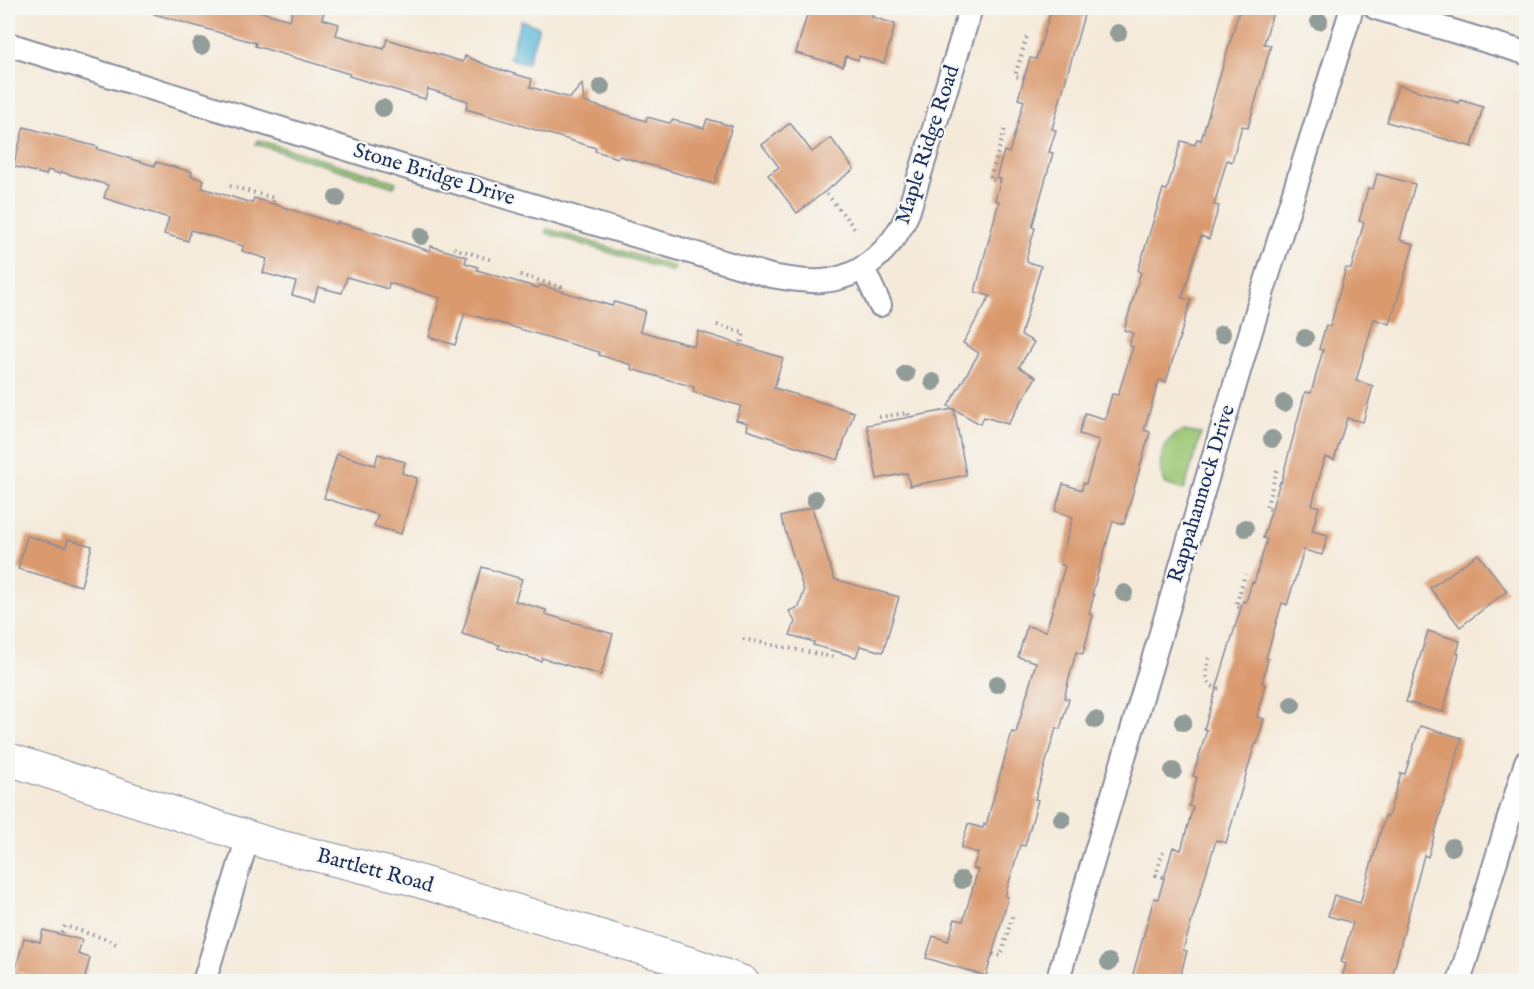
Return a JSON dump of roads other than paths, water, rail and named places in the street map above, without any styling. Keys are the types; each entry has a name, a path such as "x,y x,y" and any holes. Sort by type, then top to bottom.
{"main road":[{"name":"Bartlett Road","path":"8,759 248,837 419,882 743,981"}],"street":[{"name":"Maple Ridge Road","path":"862,268 883,253 900,233 971,8"},
{"name":"Rappahannock Drive","path":"1057,981 1255,317 1352,8"},
{"path":"1376,8 1527,53"},
{"name":"Stone Bridge Drive","path":"8,44 422,172 771,276 823,281 843,277 862,268"},
{"path":"862,268 880,305"},
{"path":"1459,981 1527,762"},
{"path":"204,981 248,837"}],"water":[{"path":"521,20 539,27 527,64 509,58"}]}
